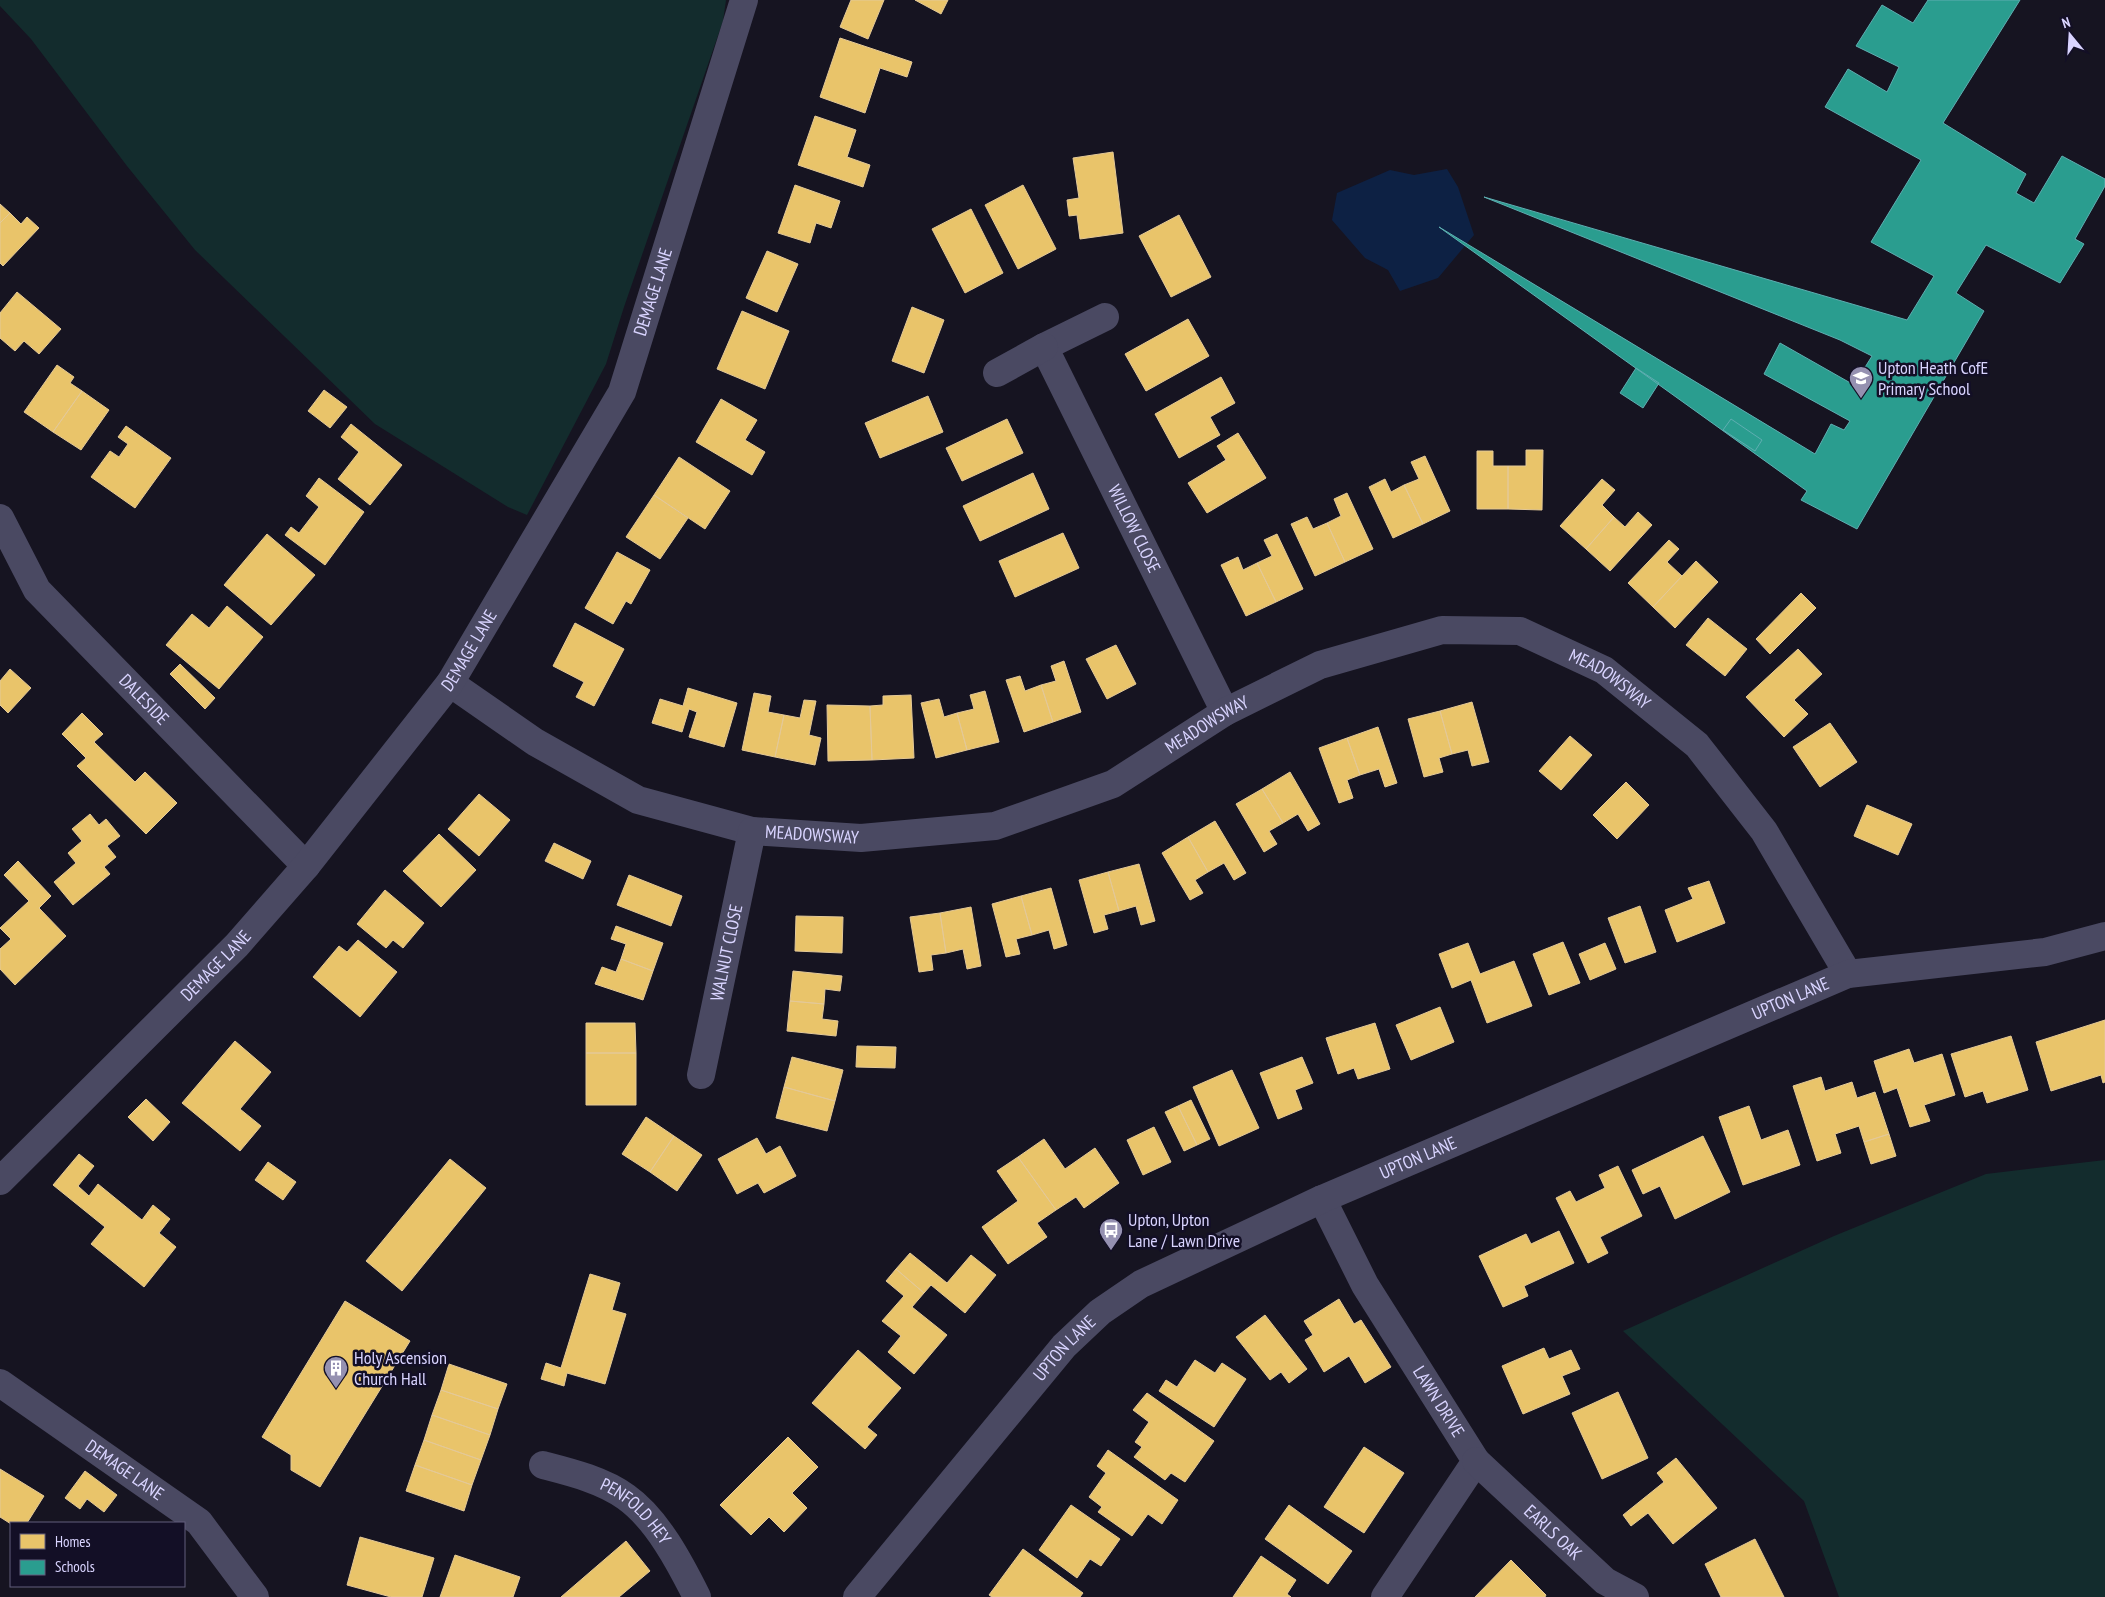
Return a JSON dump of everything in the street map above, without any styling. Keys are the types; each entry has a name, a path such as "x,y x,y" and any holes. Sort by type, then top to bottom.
{"street":[{"name":"DEMAGE LANE","path":"0,1181 237,945 306,866 450,683 622,392 744,0"},
{"path":"997,373 1105,317"},
{"name":"WILLOW CLOSE","path":"1044,347 1225,712"},
{"name":"DALESIDE","path":"0,518 37,590 306,866"},
{"name":"MEADOWSWAY","path":"450,683 535,742 638,800 752,831 861,838 996,826 1113,784 1225,712 1320,665 1442,630 1520,631 1604,670 1697,745 1764,831 1848,974"},
{"name":"WALNUT CLOSE","path":"701,1075 752,831"},
{"name":"UPTON LANE","path":"857,1597 1064,1346 1100,1312 1142,1284 1322,1199 1848,974 2045,952 2105,936"},
{"name":"LAWN DRIVE","path":"1322,1199 1365,1284 1476,1461"},
{"name":"DEMAGE LANE","path":"0,1383 199,1522 254,1597"},
{"path":"1386,1597 1476,1461"},
{"name":"EARLS OAK","path":"1476,1461 1605,1581 1635,1597"},
{"name":"PENFOLD HEY","path":"543,1465 583,1476 626,1496 656,1527 697,1597"}],"green space":[{"path":"0,0 726,0 723,21 606,364 527,515 508,507 375,424 195,250 127,166 31,39 0,6"},
{"path":"2105,1160 2105,1597 1839,1597 1804,1501 1623,1331 1834,1236 1986,1174"}],"water":[{"path":"1447,169 1458,187 1474,235 1438,278 1400,291 1388,270 1365,258 1332,220 1337,193 1390,170 1414,175"}],"building: Homes":[{"path":"851,0 884,0 868,39 840,27"},
{"path":"915,0 948,0 941,14"},
{"path":"840,38 912,62 907,77 880,68 865,113 820,97"},
{"path":"815,116 856,130 847,157 870,165 863,187 798,165"},
{"path":"1113,152 1123,233 1080,239 1077,215 1069,216 1067,200 1079,198 1073,158"},
{"path":"795,185 840,201 831,228 816,223 810,243 778,233"},
{"path":"1023,185 1056,249 1018,269 985,205"},
{"path":"0,204 10,213 0,223"},
{"path":"971,209 1003,273 965,293 932,229"},
{"path":"10,213 21,224 27,217 39,228 3,266 0,263 0,223"},
{"path":"1179,215 1211,277 1171,297 1139,236"},
{"path":"767,251 798,264 777,312 746,298"},
{"path":"17,292 61,329 39,354 24,341 15,351 0,338 0,313"},
{"path":"912,307 944,320 924,373 892,361"},
{"path":"742,311 789,331 765,389 717,369"},
{"path":"1188,319 1209,356 1146,391 1125,354"},
{"path":"57,365 74,377 70,383 82,391 53,432 24,412"},
{"path":"1221,377 1235,403 1210,417 1220,435 1179,458 1155,414"},
{"path":"324,390 347,407 330,428 308,411"},
{"path":"82,391 109,410 81,450 53,432"},
{"path":"928,396 943,432 880,458 865,423"},
{"path":"721,399 757,420 745,440 765,452 752,475 696,442"},
{"path":"1007,419 1023,453 962,481 946,448"},
{"path":"351,424 402,465 370,505 338,479 359,452 341,437"},
{"path":"126,426 171,458 135,508 91,477 110,451 119,457 128,444 118,437"},
{"path":"1238,433 1266,478 1207,513 1188,483 1226,460 1217,446"},
{"path":"1526,450 1543,450 1542,510 1508,509 1508,466 1526,466"},
{"path":"1477,451 1493,451 1493,466 1508,466 1508,509 1477,509"},
{"path":"1425,456 1450,511 1423,524 1404,485 1419,479 1411,462"},
{"path":"679,457 730,491 705,529 654,495"},
{"path":"1033,473 1049,509 980,541 963,506"},
{"path":"319,478 364,512 325,565 285,535 291,527 299,533 319,507 306,496"},
{"path":"1385,479 1391,492 1404,485 1423,524 1393,538 1369,487"},
{"path":"1602,479 1615,490 1602,505 1614,517 1586,549 1560,526"},
{"path":"1347,493 1373,549 1345,562 1327,523 1341,516 1334,499"},
{"path":"654,495 688,518 660,559 626,537"},
{"path":"1638,512 1652,525 1610,571 1586,549 1614,517 1625,527"},
{"path":"1307,517 1313,529 1327,523 1345,562 1315,576 1291,524"},
{"path":"1063,533 1079,568 1015,597 999,561"},
{"path":"267,534 315,575 271,625 224,585"},
{"path":"1277,534 1303,589 1276,602 1257,563 1272,556 1264,540"},
{"path":"1669,540 1679,549 1667,562 1682,576 1653,607 1628,583"},
{"path":"617,552 650,570 631,604 626,601 613,624 585,608"},
{"path":"1238,557 1243,570 1257,563 1276,602 1246,616 1221,565"},
{"path":"1696,561 1718,582 1675,628 1653,607"},
{"path":"1801,593 1816,608 1770,654 1756,639"},
{"path":"227,606 263,637 219,689 166,645 192,614 209,628"},
{"path":"1708,618 1747,649 1725,676 1686,645"},
{"path":"575,623 624,649 594,706 576,697 584,682 553,666"},
{"path":"1116,645 1136,684 1107,699 1086,659"},
{"path":"1798,649 1822,674 1794,700 1808,714 1784,737 1746,697"},
{"path":"1064,661 1081,712 1053,722 1041,685 1056,681 1051,666"},
{"path":"180,664 215,698 205,709 170,674"},
{"path":"10,669 31,688 8,713 0,705 0,681"},
{"path":"1020,676 1025,691 1041,685 1053,722 1024,732 1006,680"},
{"path":"688,688 737,703 724,747 689,737 697,712 689,709 682,732 652,723 660,699 683,706"},
{"path":"985,691 999,742 967,750 957,713 974,709 970,695"},
{"path":"754,693 771,696 768,712 784,715 775,757 742,750"},
{"path":"911,695 914,758 872,760 870,706 883,705 883,696"},
{"path":"939,699 944,717 957,713 967,750 936,758 921,703"},
{"path":"804,700 816,701 809,735 821,738 815,765 775,757 784,715 800,718"},
{"path":"1472,702 1489,762 1472,766 1468,750 1452,754 1440,711"},
{"path":"827,705 870,706 872,760 828,761"},
{"path":"1440,711 1452,754 1439,758 1443,772 1424,777 1408,719"},
{"path":"82,713 103,734 94,742 135,782 145,772 177,803 146,834 77,766 86,758 62,734"},
{"path":"1830,723 1857,762 1820,787 1793,747"},
{"path":"1378,727 1397,783 1385,787 1379,769 1360,775 1347,738"},
{"path":"1570,736 1592,755 1561,790 1539,771"},
{"path":"1347,738 1360,775 1347,780 1353,798 1339,803 1319,748"},
{"path":"1290,772 1320,824 1308,831 1298,814 1283,823 1262,789"},
{"path":"1626,782 1649,805 1617,839 1593,815"},
{"path":"1262,789 1283,823 1269,831 1277,844 1264,852 1236,804"},
{"path":"479,794 510,820 479,856 448,829"},
{"path":"1867,805 1912,824 1898,855 1854,836"},
{"path":"90,814 99,825 106,819 120,836 107,846 116,857 104,867 110,874 73,905 54,882 76,863 68,853 82,841 72,829"},
{"path":"1215,821 1246,873 1234,880 1224,863 1208,872 1188,837"},
{"path":"439,834 476,870 441,907 403,871"},
{"path":"1188,837 1208,872 1195,880 1203,893 1190,900 1162,853"},
{"path":"554,843 591,861 583,879 545,861"},
{"path":"18,861 51,896 39,908 66,936 15,985 0,969 0,949 11,939 0,928 29,901 4,875"},
{"path":"1139,864 1155,921 1141,925 1136,906 1119,911 1108,872"},
{"path":"1108,872 1119,911 1104,915 1108,929 1094,933 1079,880"},
{"path":"629,875 682,896 671,926 617,905"},
{"path":"1709,881 1725,923 1677,942 1665,910 1693,899 1688,888"},
{"path":"1051,888 1067,945 1054,949 1049,930 1032,935 1021,896"},
{"path":"385,890 424,923 403,948 393,940 386,948 357,924"},
{"path":"1021,896 1032,935 1016,939 1020,954 1006,957 992,904"},
{"path":"1640,906 1656,952 1625,963 1608,918"},
{"path":"971,907 981,966 967,969 963,949 946,953 940,913"},
{"path":"940,913 946,953 931,955 933,970 919,972 910,917"},
{"path":"796,916 843,917 842,953 795,951"},
{"path":"616,926 663,943 653,971 621,959 626,944 611,939"},
{"path":"358,940 397,972 360,1017 313,977 339,946 347,952"},
{"path":"1563,942 1580,983 1549,995 1533,954"},
{"path":"1468,943 1480,974 1514,961 1532,1006 1487,1023 1471,980 1452,988 1439,954"},
{"path":"1605,943 1616,969 1590,980 1579,954"},
{"path":"621,959 653,971 643,1000 595,984 602,967 616,972"},
{"path":"793,971 842,976 840,991 825,989 824,1004 790,1001"},
{"path":"790,1001 824,1004 822,1019 838,1021 836,1036 787,1031"},
{"path":"1440,1007 1454,1042 1411,1060 1396,1025"},
{"path":"2105,1020 2105,1082 2103,1083 2101,1075 2051,1091 2036,1042"},
{"path":"586,1023 635,1023 636,1053 586,1053"},
{"path":"1375,1023 1390,1069 1358,1079 1354,1068 1338,1074 1326,1038"},
{"path":"2011,1036 2028,1090 1987,1103 1983,1091 1965,1097 1951,1054"},
{"path":"235,1041 271,1072 240,1109 261,1126 240,1151 182,1103"},
{"path":"857,1046 896,1047 895,1068 856,1067"},
{"path":"1909,1049 1914,1063 1942,1054 1955,1095 1924,1105 1930,1121 1910,1127 1897,1088 1884,1093 1874,1061"},
{"path":"586,1053 636,1053 636,1105 586,1105"},
{"path":"792,1057 843,1070 835,1101 784,1087"},
{"path":"1302,1057 1313,1083 1295,1090 1302,1109 1278,1119 1260,1073"},
{"path":"1232,1070 1259,1128 1219,1146 1193,1087"},
{"path":"1821,1077 1825,1091 1852,1082 1857,1098 1875,1092 1889,1134 1864,1142 1859,1126 1835,1134 1841,1153 1817,1161 1793,1086"},
{"path":"784,1087 835,1101 827,1131 776,1118"},
{"path":"146,1099 170,1122 153,1141 128,1117"},
{"path":"1191,1100 1210,1139 1197,1145 1178,1106"},
{"path":"1178,1106 1197,1145 1184,1151 1165,1112"},
{"path":"1749,1106 1761,1140 1788,1130 1800,1165 1743,1185 1719,1117"},
{"path":"646,1117 674,1136 650,1172 622,1154"},
{"path":"1154,1127 1171,1162 1143,1175 1127,1140"},
{"path":"1889,1134 1896,1156 1871,1164 1864,1142"},
{"path":"674,1136 702,1155 677,1191 650,1172"},
{"path":"1703,1136 1730,1192 1675,1219 1660,1186 1643,1194 1632,1170"},
{"path":"757,1138 766,1154 780,1146 796,1176 764,1193 758,1183 737,1194 718,1159"},
{"path":"1044,1139 1065,1169 1095,1148 1119,1183 1084,1208 1076,1197 1056,1210 1018,1157"},
{"path":"79,1154 94,1166 78,1186 89,1196 98,1184 142,1220 153,1205 170,1219 159,1233 176,1247 144,1287 91,1244 105,1227 53,1185"},
{"path":"1018,1157 1056,1210 1037,1223 1047,1237 1008,1264 982,1227 1018,1201 997,1171"},
{"path":"450,1159 486,1188 402,1291 366,1261"},
{"path":"268,1162 296,1182 283,1200 255,1180"},
{"path":"1618,1166 1642,1216 1600,1237 1608,1253 1588,1263 1556,1198 1570,1191 1576,1202 1605,1188 1599,1175"},
{"path":"1559,1231 1574,1263 1524,1286 1528,1296 1503,1307 1479,1256 1526,1234 1531,1244"},
{"path":"910,1253 947,1283 971,1255 996,1275 965,1313 931,1285 924,1293 896,1269"},
{"path":"896,1269 924,1293 912,1307 947,1335 914,1374 888,1352 901,1336 882,1321 904,1296 886,1281"},
{"path":"590,1274 620,1283 612,1310 626,1314 605,1384 567,1373 564,1386 541,1379 546,1363 561,1368"},
{"path":"1339,1299 1354,1324 1361,1320 1391,1367 1365,1383 1349,1356 1324,1372 1305,1340 1313,1335 1304,1321"},
{"name":"Holy Ascension Church Hall","path":"345,1301 410,1341 320,1487 291,1470 291,1455 262,1437"},
{"path":"1265,1315 1307,1369 1289,1383 1281,1372 1270,1380 1236,1337"},
{"path":"1544,1348 1549,1359 1571,1350 1580,1369 1562,1376 1570,1394 1523,1414 1502,1366"},
{"path":"858,1350 901,1388 867,1427 877,1435 865,1449 812,1403"},
{"path":"1195,1360 1215,1373 1222,1363 1246,1379 1214,1427 1159,1391 1166,1380 1177,1387"},
{"path":"449,1364 507,1384 498,1409 441,1390"},
{"path":"441,1390 498,1409 490,1435 432,1415"},
{"path":"1618,1392 1648,1458 1602,1479 1572,1413"},
{"path":"1147,1393 1214,1441 1185,1482 1171,1473 1165,1480 1134,1457 1142,1447 1135,1442 1149,1422 1133,1410"},
{"path":"432,1415 490,1435 481,1460 424,1440"},
{"path":"788,1437 818,1467 792,1493 807,1508 784,1532 769,1517 751,1535 720,1505"},
{"path":"424,1440 481,1460 472,1485 415,1465"},
{"path":"1364,1447 1404,1473 1364,1533 1324,1507"},
{"path":"1108,1450 1178,1500 1162,1524 1148,1514 1132,1536 1098,1512 1102,1507 1089,1497 1106,1473 1097,1466"},
{"path":"1676,1458 1717,1508 1673,1544 1648,1513 1631,1526 1623,1515 1664,1482 1657,1473"},
{"path":"415,1465 472,1485 464,1511 406,1491"},
{"path":"0,1469 44,1496 28,1522 10,1523 0,1517"},
{"path":"85,1471 117,1495 104,1512 87,1499 80,1509 65,1498"},
{"path":"1071,1505 1120,1539 1101,1566 1090,1559 1077,1578 1039,1550"},
{"path":"1289,1505 1352,1551 1328,1584 1265,1539"},
{"path":"360,1537 434,1558 422,1597 391,1597 347,1585"},
{"path":"1755,1539 1784,1597 1721,1597 1705,1564"},
{"path":"626,1541 650,1571 619,1597 561,1597"},
{"path":"1023,1549 1083,1593 1080,1597 992,1597 989,1595"},
{"path":"455,1555 520,1577 513,1597 440,1597"},
{"path":"1261,1556 1296,1580 1287,1594 1291,1597 1233,1597"},
{"path":"1511,1560 1546,1595 1545,1597 1475,1597"}],"building: Schools":[{"path":"1928,0 2020,0 1943,123 2026,174 2016,193 2034,203 2062,156 2105,179 2105,186 2075,239 2084,244 2060,283 1986,245 1956,293 1984,311 1857,529 1801,500 1807,491 1439,227 1815,454 1831,424 1844,430 1850,421 1764,374 1780,343 1854,385 1872,356 1840,340 1484,197 1907,320 1934,276 1871,242 1921,160 1825,107 1848,69 1887,92 1899,67 1856,46 1882,5 1913,23"},
{"path":"1636,368 1659,383 1643,408 1620,393"},
{"path":"1731,419 1762,440 1755,451 1723,430"}],"place":[{"name":"Upton Heath CofE Primary School","path":"1861,399"},
{"name":"Upton, Upton Lane / Lawn Drive","path":"1111,1251"},
{"name":"Holy Ascension Church Hall","path":"336,1389"}]}
